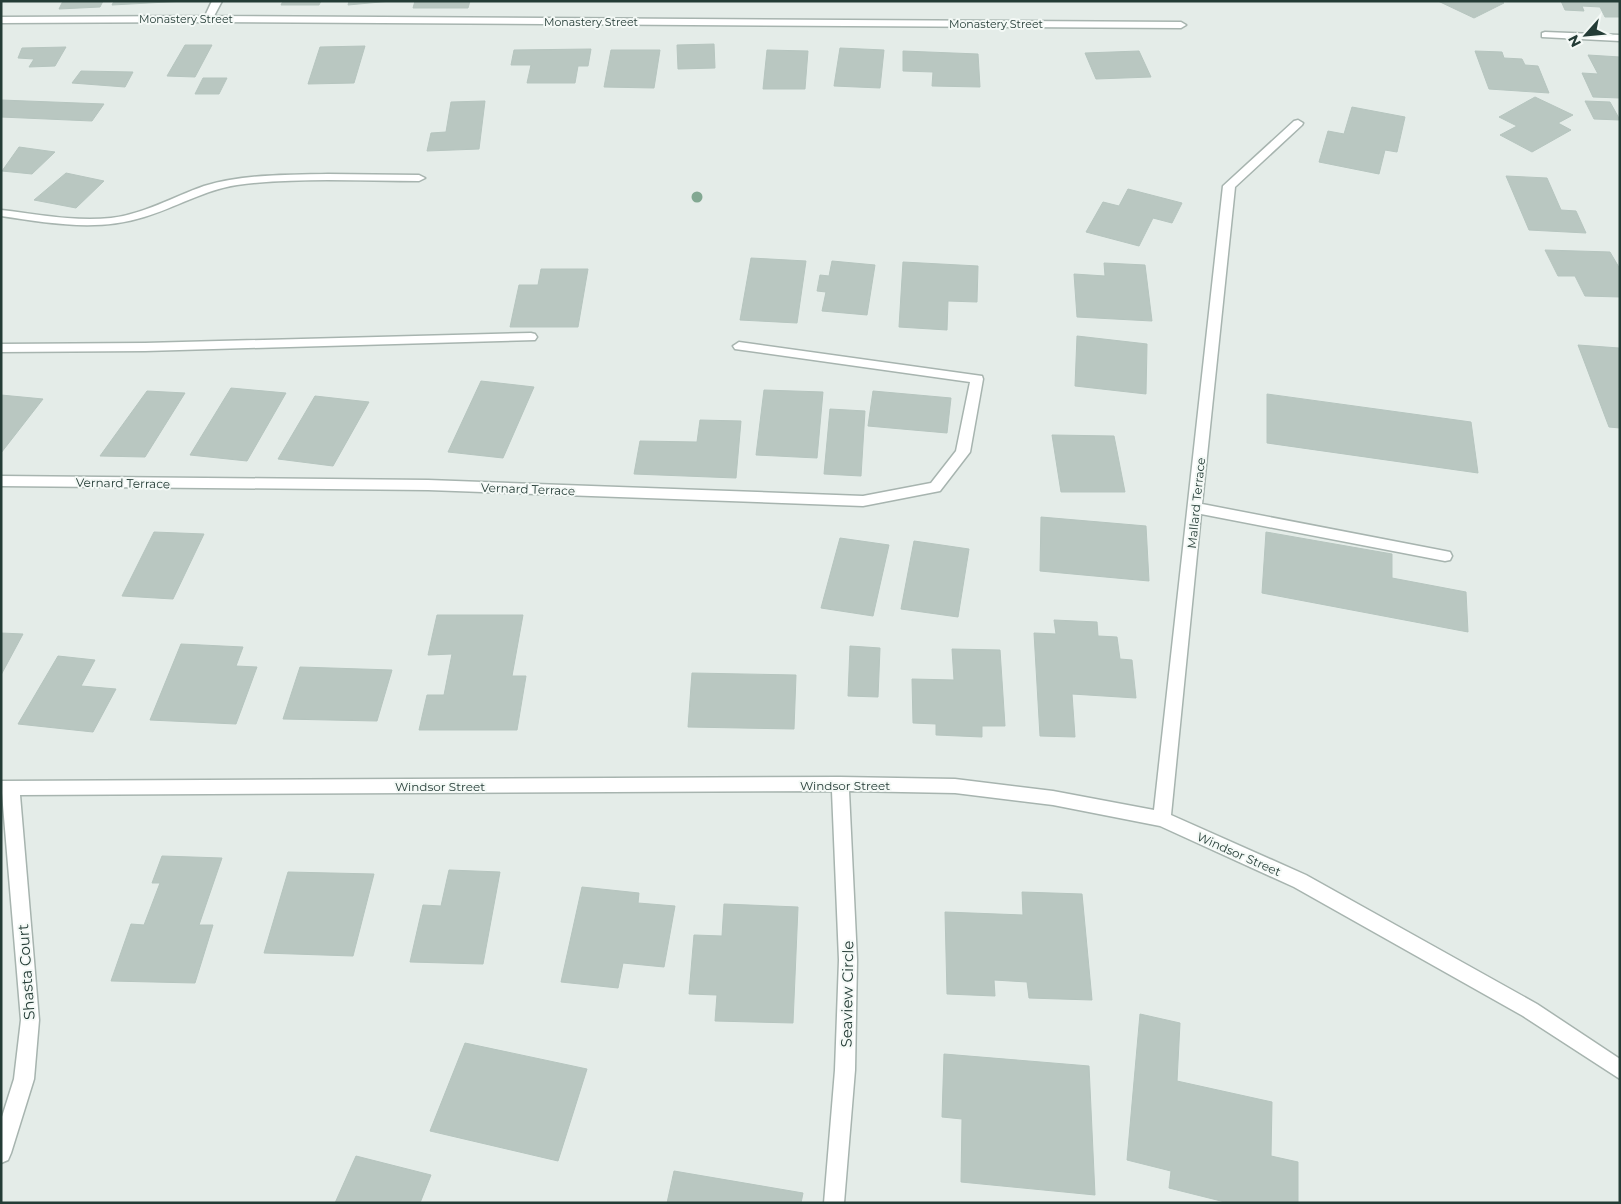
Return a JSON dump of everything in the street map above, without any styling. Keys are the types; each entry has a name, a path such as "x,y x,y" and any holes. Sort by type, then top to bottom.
{"street":[{"path":"208,19 217,1"},
{"name":"Monastery Street","path":"1,20 208,19 1181,25"},
{"path":"1545,35 1620,38"},
{"name":"Mallard Terrace","path":"1162,819 1229,186 1298,123"},
{"path":"1,213 58,220 102,222 127,218 210,188 236,182 303,178 419,178"},
{"path":"1,348 144,347 531,337"},
{"name":"Vernard Terrace","path":"1,481 428,485 863,501 935,487 963,452 977,379 739,346"},
{"path":"1195,508 1445,556"},
{"name":"Windsor Street","path":"6,788 840,784 955,786 1053,798 1162,819 1300,880 1530,1010 1620,1070"},
{"name":"Seaview Circle","path":"834,1203 845,1070 848,960 840,784"},
{"name":"Shasta Court","path":"1,1153 24,1079 30,1020 6,788"}],"building":[{"path":"63,1 103,1 100,7 59,9"},
{"path":"114,1 185,1 112,5"},
{"path":"283,1 321,1 319,5 281,5"},
{"path":"349,1 391,1 348,5"},
{"path":"415,1 470,1 468,8 413,8"},
{"path":"1438,1 1501,1 1504,3 1474,18"},
{"path":"1561,1 1620,1 1620,17 1605,17 1600,7 1582,6 1584,11 1565,10"},
{"path":"714,44 715,68 678,69 677,45"},
{"path":"185,45 212,45 195,77 167,76"},
{"path":"365,46 354,83 308,84 320,47"},
{"path":"66,47 55,66 29,67 34,59 18,58 22,48"},
{"path":"840,48 884,50 880,88 834,86"},
{"path":"591,49 588,66 578,66 575,83 527,83 531,65 511,65 514,50"},
{"path":"611,50 660,50 654,88 604,87"},
{"path":"767,50 808,51 805,89 763,89"},
{"path":"903,51 978,54 980,87 932,86 933,72 903,71"},
{"path":"1139,51 1151,77 1096,79 1085,53"},
{"path":"1475,51 1502,52 1504,58 1522,59 1525,65 1538,66 1549,93 1489,89"},
{"path":"1588,55 1620,57 1620,98 1593,97 1582,73 1598,74"},
{"path":"81,71 133,72 125,87 72,83"},
{"path":"203,78 227,78 219,94 195,94"},
{"path":"1535,97 1573,115 1558,123 1571,130 1532,152 1500,135 1517,126 1499,117"},
{"path":"1,100 104,104 92,121 1,117"},
{"path":"485,101 479,149 427,151 431,133 446,132 451,102"},
{"path":"1585,101 1610,102 1620,120 1594,119"},
{"path":"1352,107 1405,117 1397,152 1385,150 1379,174 1319,162 1328,131 1344,134"},
{"path":"19,147 55,152 32,174 2,171"},
{"path":"66,173 104,181 76,208 34,200"},
{"path":"1506,176 1547,178 1561,210 1576,211 1586,233 1529,230"},
{"path":"1128,189 1182,203 1172,223 1153,218 1139,246 1086,232 1103,202 1119,206"},
{"path":"1545,250 1610,252 1620,269 1620,297 1585,296 1575,276 1558,276"},
{"path":"751,258 806,261 797,323 740,320"},
{"path":"832,261 875,265 867,315 822,311 826,292 817,291 820,275 829,276"},
{"path":"903,262 978,266 977,302 948,301 947,330 899,327"},
{"path":"1104,263 1145,265 1152,321 1077,317 1074,274 1105,276"},
{"path":"541,269 588,269 578,327 510,327 519,285 538,285"},
{"path":"1077,336 1147,344 1146,394 1075,386"},
{"path":"1578,345 1619,348 1620,428 1609,427"},
{"path":"481,381 534,387 503,458 448,452"},
{"path":"231,388 286,393 247,461 190,455"},
{"path":"764,390 823,392 817,458 756,455"},
{"path":"147,391 185,393 145,457 100,456"},
{"path":"873,391 951,398 947,433 868,426"},
{"path":"1267,394 1471,422 1478,473 1267,443"},
{"path":"1,395 43,399 1,453"},
{"path":"315,396 369,402 333,466 278,459"},
{"path":"830,409 865,411 861,476 824,474"},
{"path":"700,420 741,421 736,478 634,474 640,441 697,442"},
{"path":"1052,435 1114,436 1125,492 1061,492"},
{"path":"1041,517 1146,526 1149,581 1040,571"},
{"path":"154,532 204,534 173,599 122,596"},
{"path":"1266,532 1392,554 1392,578 1466,592 1468,632 1262,593"},
{"path":"840,538 889,545 873,616 821,608"},
{"path":"914,541 969,549 958,617 901,609"},
{"path":"437,615 523,615 512,676 526,676 517,730 419,730 427,695 444,695 452,654 428,655"},
{"path":"1054,620 1097,622 1098,636 1117,637 1120,659 1132,660 1136,698 1072,694 1075,737 1040,736 1034,633 1056,634"},
{"path":"1,633 23,634 1,675"},
{"path":"181,644 243,647 236,666 257,667 236,724 150,720"},
{"path":"850,646 880,648 878,697 848,696"},
{"path":"952,649 1000,650 1005,726 982,726 982,737 936,735 936,724 913,723 912,679 954,680"},
{"path":"58,656 95,660 81,686 116,689 93,732 18,724"},
{"path":"300,667 392,670 377,721 283,719"},
{"path":"692,673 796,675 794,729 688,727"},
{"path":"162,856 222,858 199,925 213,925 195,983 111,981 131,924 144,925 160,883 152,883"},
{"path":"449,870 500,872 483,964 410,962 423,905 441,906"},
{"path":"288,872 374,874 353,956 264,953"},
{"path":"582,887 639,893 638,903 675,906 664,967 623,963 618,988 561,982"},
{"path":"1022,892 1082,894 1092,1000 1029,998 1027,982 994,980 995,996 947,994 945,912 1023,915"},
{"path":"724,904 798,907 793,1023 715,1021 717,995 689,994 694,935 722,936"},
{"path":"1140,1014 1180,1023 1177,1081 1272,1102 1271,1156 1298,1162 1298,1203 1229,1203 1169,1188 1171,1171 1127,1160"},
{"path":"465,1043 587,1069 558,1161 430,1131"},
{"path":"944,1054 1089,1066 1095,1195 961,1182 962,1119 942,1117"},
{"path":"356,1156 431,1175 420,1203 335,1203"},
{"path":"674,1171 803,1193 801,1203 667,1203"}]}
